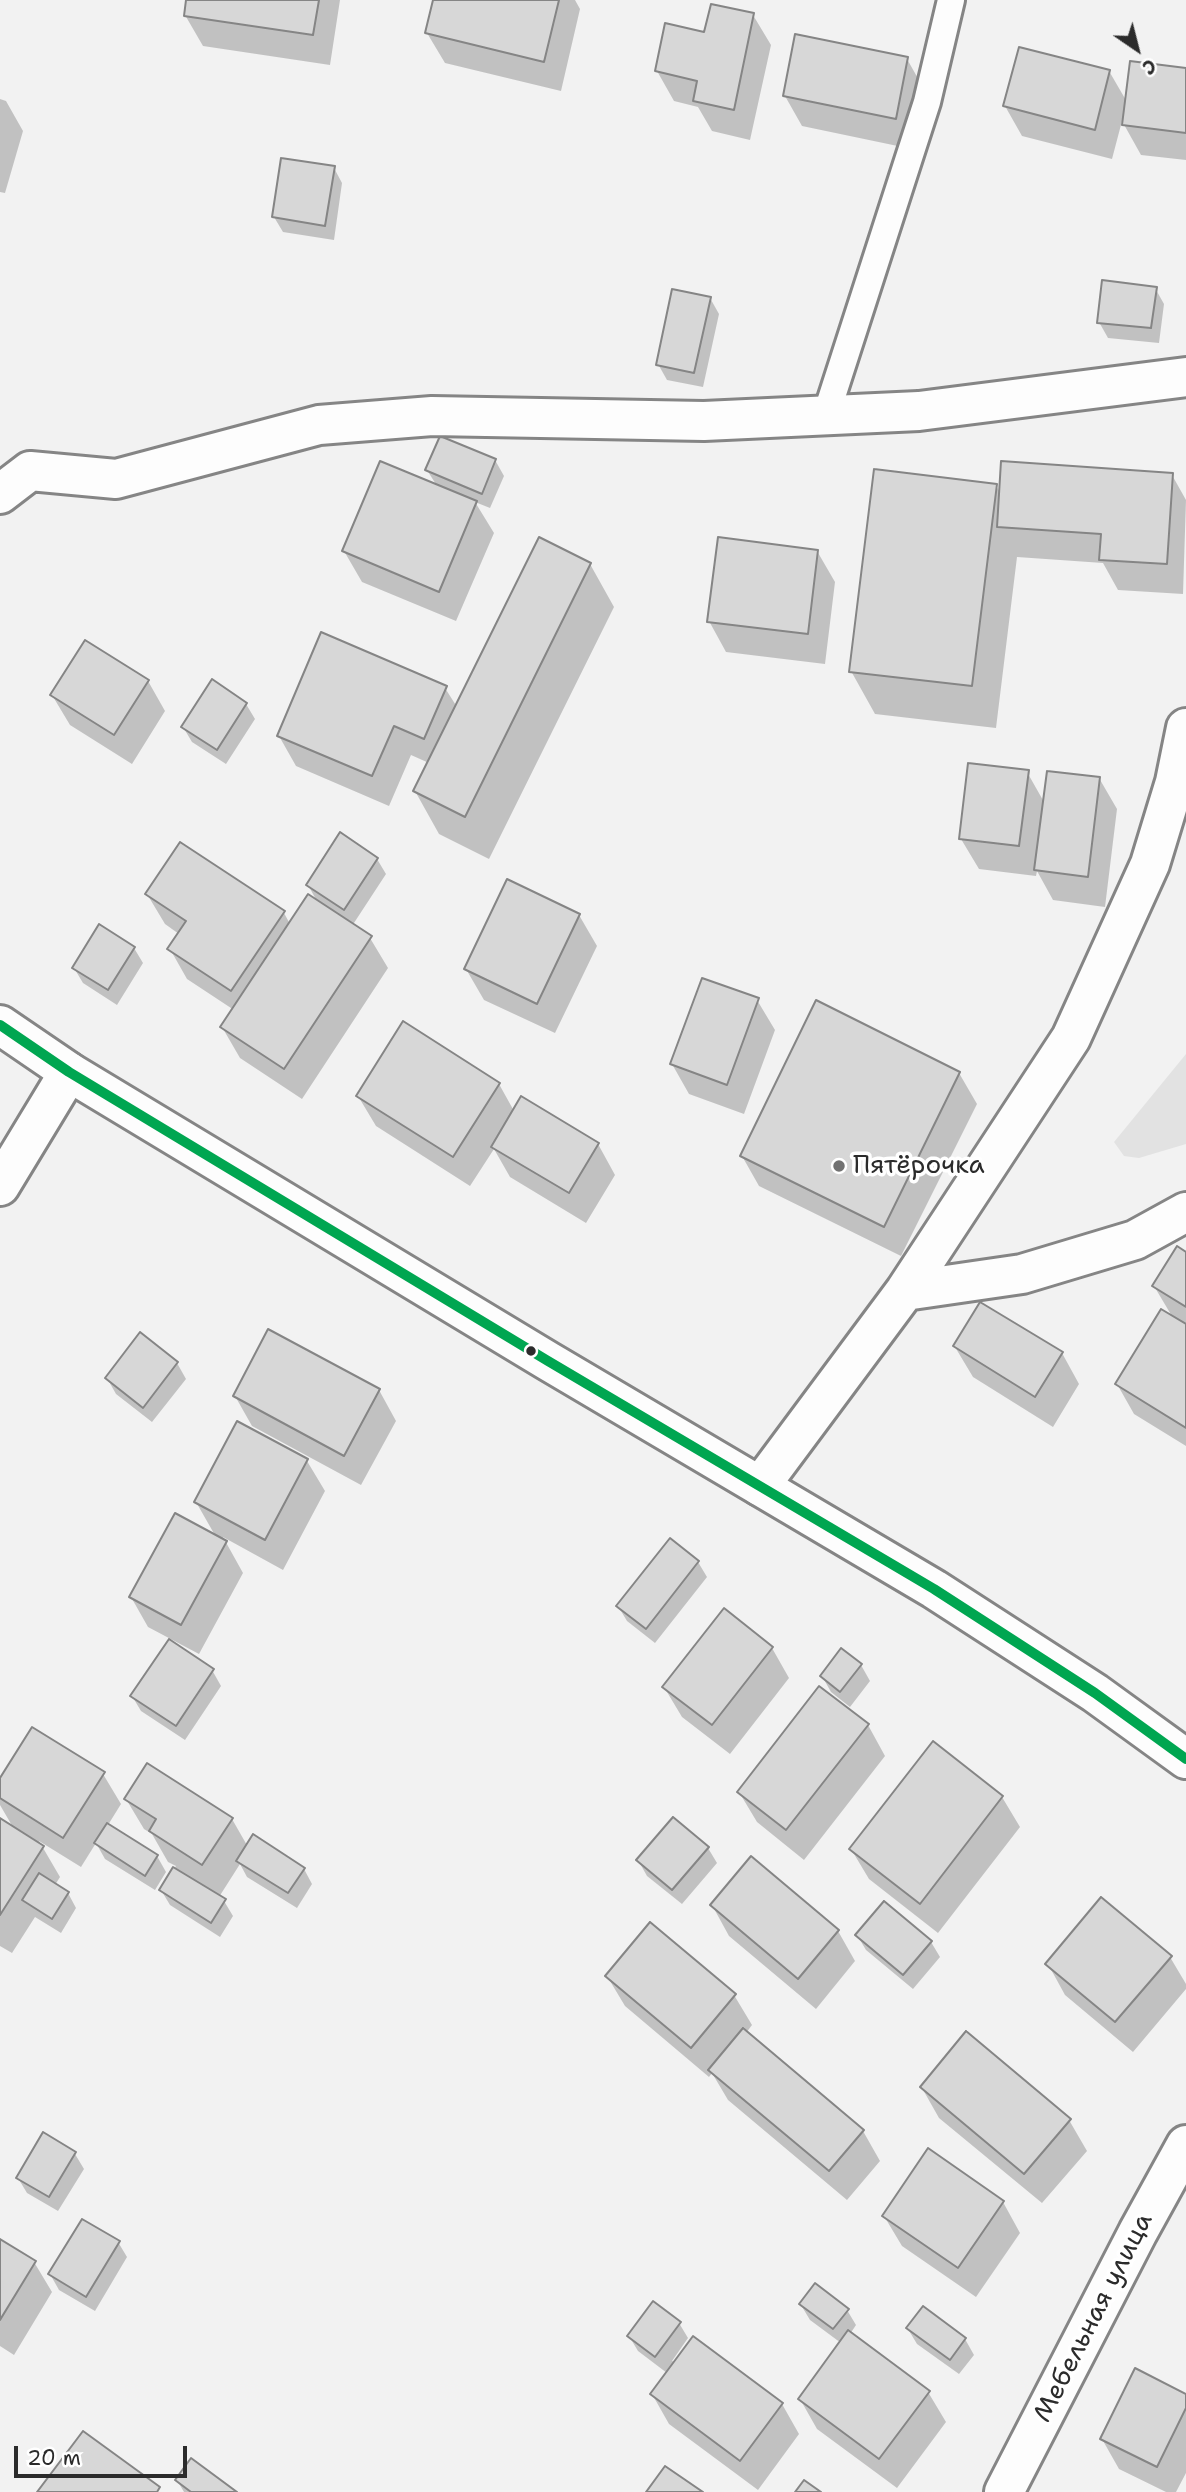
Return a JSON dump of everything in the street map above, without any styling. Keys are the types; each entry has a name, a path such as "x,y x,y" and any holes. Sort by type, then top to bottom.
{"street":[{"path":"0,494 30,471 116,479 319,425 432,416 704,421 919,411 1186,377"},
{"path":"760,1486 905,1291 1072,1038 1150,864 1175,782 1186,728"},
{"path":"0,1025 69,1072 548,1361 934,1589 1094,1693 1186,1759"},
{"path":"0,1186 69,1072"},
{"path":"905,1291 1022,1274 1135,1240 1186,1212"},
{"name":"Мебельная улица","path":"1004,2492 1186,2145"}],"lane":[{"path":"826,415 927,102 951,0"}],"shaded area":[{"path":"1186,1054 1186,1144 1139,1158 1124,1156 1114,1142"}],"building":[{"path":"186,0 319,0 313,35 184,16"},
{"path":"433,0 559,0 544,62 425,33"},
{"path":"711,4 754,13 734,110 693,101 697,81 655,71 665,23 704,32"},
{"path":"795,34 908,57 896,119 783,96"},
{"path":"1019,47 1110,70 1095,130 1003,106"},
{"path":"1130,61 1186,68 1186,133 1122,125"},
{"path":"281,158 335,166 325,226 272,217"},
{"path":"1102,280 1157,287 1151,328 1097,323"},
{"path":"672,289 711,297 694,373 656,365"},
{"path":"440,436 496,459 482,494 425,470"},
{"path":"380,461 477,501 439,592 342,551"},
{"path":"1001,461 1173,473 1167,564 1099,560 1101,534 997,527"},
{"path":"874,469 997,484 972,686 849,672"},
{"path":"539,537 591,563 465,817 413,791"},
{"path":"718,537 818,550 808,634 707,622"},
{"path":"321,632 447,686 424,739 394,726 372,776 277,736"},
{"path":"85,640 149,680 114,735 50,695"},
{"path":"212,679 247,703 217,750 181,727"},
{"path":"968,763 1029,770 1019,846 959,839"},
{"path":"1047,771 1100,777 1088,877 1034,870"},
{"path":"340,832 378,858 344,910 306,885"},
{"path":"180,842 285,911 231,991 167,949 186,921 145,894"},
{"path":"507,879 580,914 537,1004 464,969"},
{"path":"308,894 372,936 284,1069 220,1027"},
{"path":"99,924 135,947 108,990 72,968"},
{"path":"702,978 759,998 727,1085 670,1064"},
{"path":"816,1000 960,1072 884,1227 740,1156"},
{"path":"403,1021 500,1083 453,1157 356,1096"},
{"path":"521,1096 599,1143 569,1193 491,1147"},
{"path":"1177,1246 1186,1252 1186,1307 1152,1286"},
{"path":"980,1302 1063,1352 1035,1397 953,1346"},
{"path":"1161,1309 1186,1324 1186,1428 1115,1384"},
{"path":"268,1329 380,1389 344,1456 233,1396"},
{"path":"140,1332 178,1362 143,1408 105,1378"},
{"path":"237,1421 308,1459 265,1540 194,1502"},
{"path":"175,1513 227,1541 181,1625 129,1597"},
{"path":"670,1538 699,1561 646,1629 616,1606"},
{"path":"724,1608 773,1647 712,1725 662,1687"},
{"path":"169,1639 214,1669 176,1726 130,1696"},
{"path":"841,1648 862,1664 840,1692 820,1676"},
{"path":"819,1686 869,1724 786,1830 737,1792"},
{"path":"32,1727 105,1772 63,1838 0,1798 0,1778"},
{"path":"933,1741 1003,1796 920,1904 849,1849"},
{"path":"147,1763 233,1818 202,1865 149,1831 156,1819 124,1799"},
{"path":"673,1817 709,1847 672,1890 636,1860"},
{"path":"0,1818 44,1846 0,1915"},
{"path":"107,1823 158,1855 145,1876 94,1843"},
{"path":"253,1834 305,1868 288,1893 236,1861"},
{"path":"751,1856 839,1930 798,1979 710,1905"},
{"path":"173,1867 226,1899 211,1923 159,1890"},
{"path":"39,1873 69,1892 52,1919 22,1900"},
{"path":"1101,1897 1172,1956 1115,2022 1045,1964"},
{"path":"884,1901 932,1941 903,1975 855,1935"},
{"path":"650,1922 736,1994 691,2048 605,1976"},
{"path":"743,2028 864,2130 829,2171 708,2070"},
{"path":"966,2031 1071,2119 1024,2174 920,2087"},
{"path":"43,2132 76,2152 49,2197 16,2178"},
{"path":"928,2148 1004,2201 958,2268 882,2216"},
{"path":"82,2219 120,2241 86,2297 48,2274"},
{"path":"0,2239 36,2261 0,2320"},
{"path":"815,2283 849,2309 833,2329 799,2304"},
{"path":"653,2301 681,2322 655,2357 627,2336"},
{"path":"923,2306 966,2338 950,2360 906,2328"},
{"path":"848,2330 930,2391 879,2459 798,2399"},
{"path":"693,2336 783,2403 740,2461 650,2394"},
{"path":"1135,2368 1186,2394 1186,2408 1157,2467 1100,2439"},
{"path":"83,2431 160,2487 157,2492 37,2492"},
{"path":"191,2458 237,2492 191,2492 175,2480"},
{"path":"665,2466 703,2492 646,2492"},
{"path":"804,2480 821,2492 795,2492"}],"transit line":[{"path":"0,1025 69,1072 548,1361 934,1589 1095,1693 1186,1759"}],"place":[{"name":"Пятёрочка","path":"839,1166"}]}
